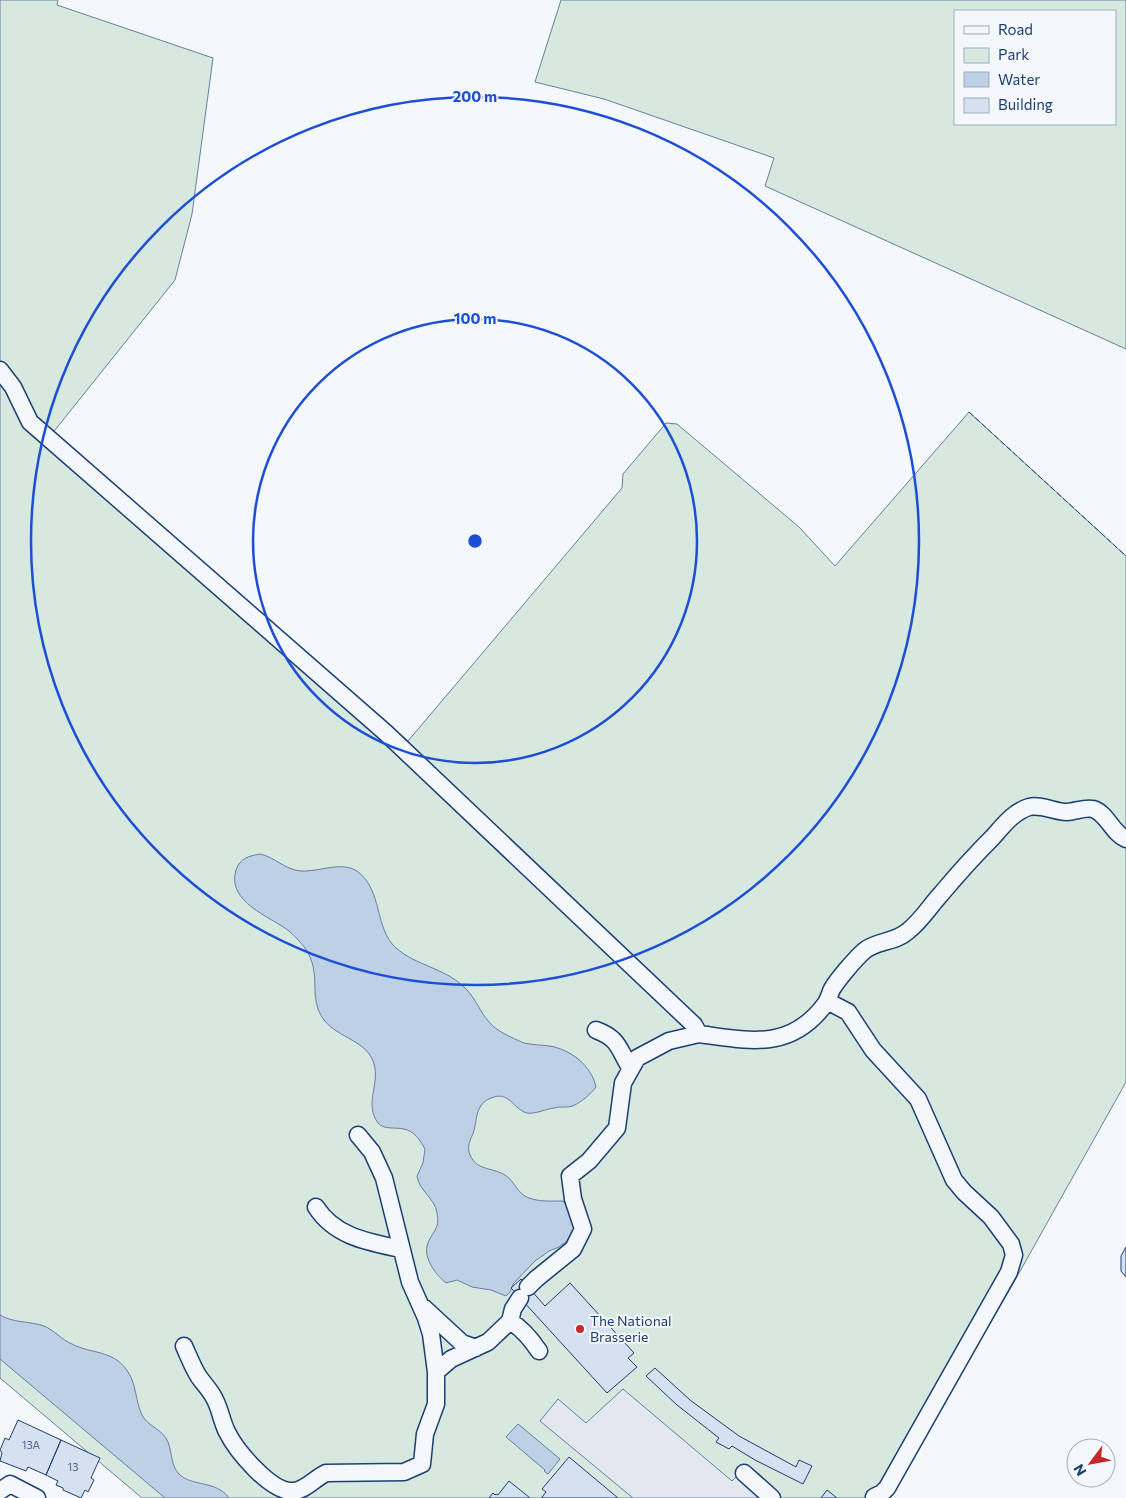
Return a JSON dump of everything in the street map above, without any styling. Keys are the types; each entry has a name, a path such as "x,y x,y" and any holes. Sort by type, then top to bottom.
{"lane":[{"path":"0,370 12,387 30,422 386,733 687,1018 699,1034"},
{"path":"436,1372 447,1362 495,1337 510,1322 513,1309 536,1279 573,1249 582,1229 573,1199 570,1176 589,1161 618,1128 624,1083 636,1058 669,1041 699,1034 737,1040 778,1039 793,1033 813,1017 827,1002 832,988 864,951 876,944 896,939 909,931 959,873 1016,813 1034,807 1065,812 1089,808 1101,813 1121,836 1126,839"},
{"path":"827,1002 848,1012 877,1054 918,1099 950,1173 964,1192 991,1217 1011,1244 1014,1255 1009,1272 887,1488 874,1497"},
{"path":"596,1030 610,1035 617,1042 621,1053 631,1069"},
{"path":"184,1346 198,1376 214,1397 227,1432 236,1446 266,1480 279,1489 292,1492 302,1489 326,1473 404,1472 422,1464 425,1434 436,1404 436,1372 431,1334 421,1305 410,1282 384,1178 372,1152 358,1135"},
{"path":"316,1207 333,1227 359,1240 401,1249"},
{"path":"421,1305 462,1343 476,1348"},
{"path":"510,1322 519,1327 539,1351"},
{"path":"744,1472 772,1498"},
{"path":"0,1491 10,1484 37,1498"}],"green space":[{"path":"0,0 58,0 57,5 213,58 192,214 175,280 51,435 408,741 622,488 623,474 666,423 677,424 799,527 835,566 969,412 1126,556 1126,1082 1014,1282 889,1498 142,1498 0,1378"},
{"path":"561,0 1126,0 1126,349 765,186 774,158 604,99 535,82"}],"shaded area":[{"path":"623,1389 732,1481 740,1473 767,1498 633,1498 540,1421 558,1399 586,1423"}],"water":[{"path":"260,854 295,870 308,871 344,867 357,871 371,888 384,930 396,948 413,959 457,981 470,994 490,1023 503,1033 524,1043 550,1046 565,1051 585,1065 590,1072 596,1087 586,1098 573,1106 556,1107 535,1113 527,1113 506,1098 497,1096 487,1100 479,1109 469,1147 473,1160 481,1166 505,1175 522,1194 529,1198 542,1201 563,1201 573,1215 574,1229 567,1241 535,1261 513,1284 506,1296 491,1290 472,1287 457,1280 446,1283 438,1276 429,1261 427,1246 438,1224 438,1219 436,1208 418,1181 417,1176 423,1163 425,1149 419,1139 411,1132 404,1129 383,1127 378,1123 372,1109 375,1071 371,1056 366,1050 324,1020 316,1003 313,967 305,948 289,931 252,907 238,891 235,881 238,866 245,858"},
{"path":"0,1315 5,1318 44,1326 68,1342 114,1358 130,1374 142,1415 166,1438 176,1471 190,1481 218,1488 229,1498 165,1498 0,1359"},
{"path":"518,1424 560,1459 548,1474 506,1437"}],"building":[{"path":"1126,1247 1126,1277 1121,1271 1121,1256"},
{"name":"The National Brasserie","path":"521,1279 545,1306 570,1283 634,1353 628,1358 637,1367 607,1393 511,1288"},
{"path":"655,1368 690,1400 739,1436 796,1467 799,1460 812,1466 803,1484 732,1446 729,1449 716,1442 719,1438 677,1405 646,1376"},
{"path":"18,1420 61,1440 46,1475 28,1467 26,1471 0,1461 2,1453 0,1450 5,1438 9,1440"},
{"path":"61,1440 100,1458 91,1478 94,1480 88,1492 85,1490 81,1498 63,1490 63,1488 56,1485 58,1481 46,1475"},
{"path":"569,1457 618,1498 542,1497 546,1492 542,1489"},
{"path":"509,1481 530,1498 489,1498 493,1493 498,1495"},
{"path":"827,1490 837,1498 821,1498"}],"fence":[{"path":"969,412 1126,556"}],"place":[{"name":"The National Brasserie","path":"580,1329"}]}
